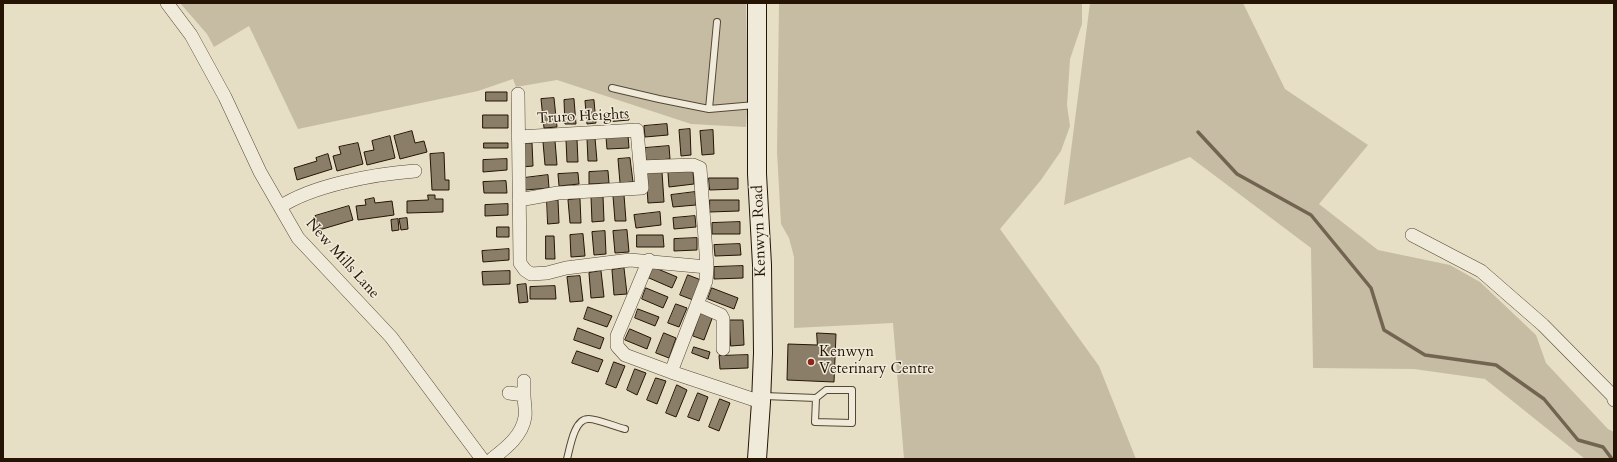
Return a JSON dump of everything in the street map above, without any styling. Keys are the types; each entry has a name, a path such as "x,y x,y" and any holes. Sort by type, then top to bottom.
{"main road":[{"name":"Kenwyn Road","path":"757,3 757,174 762,265 762,399 757,459"}],"street":[{"name":"New Mills Lane","path":"166,3 191,35 218,83 260,172 298,238 391,337 482,459"},
{"name":"Truro Heights","path":"518,94 520,263 525,270 531,274 547,273 566,268 630,260 649,260 707,267"},
{"name":"Truro Heights","path":"518,137 637,130 642,188 558,193 519,200"},
{"path":"640,167 693,165 700,168 707,267 706,280 671,372"},
{"path":"280,207 291,199 330,186 398,172 415,171"},
{"path":"1412,235 1481,271 1543,325 1612,396 1614,400"},
{"path":"630,260 637,286"},
{"path":"649,260 617,336 617,346 625,355 671,372 762,399"},
{"path":"698,304 721,315 723,319 723,349"},
{"path":"492,459 514,440 522,428 525,416 524,380"},
{"path":"509,393 524,395"}],"lane":[{"path":"709,109 718,22"},
{"path":"612,88 659,100 709,109 757,105"},
{"path":"762,399 816,398 826,390 852,390 852,423 815,422 816,398"},
{"path":"567,459 576,428 580,421 588,419 625,429"}],"shaded area":[{"path":"180,3 746,3 748,97 746,127 691,124 557,80 516,87 513,79 478,91 298,129 249,26 214,47 207,34"},
{"path":"779,3 1082,3 1082,24 1070,59 1067,105 1070,126 1061,151 1041,180 1000,229 1099,366 1136,459 904,459 893,323 794,328 794,257 789,238 781,224 777,152"},
{"path":"1090,3 1243,3 1285,89 1368,145 1319,204 1378,250 1450,265 1480,282 1536,335 1546,363 1608,429 1614,432 1614,459 1585,459 1485,379 1414,369 1313,368 1311,248 1190,157 1064,205"}],"building":[{"path":"486,92 507,92 507,101 486,101"},
{"path":"554,98 557,127 544,128 541,99"},
{"path":"574,99 576,124 565,124 564,100"},
{"path":"594,100 596,123 587,124 585,101"},
{"path":"628,112 629,120 606,122 605,114"},
{"path":"483,115 508,115 508,128 483,128"},
{"path":"667,124 668,135 645,137 644,126"},
{"path":"690,129 691,155 681,156 679,130"},
{"path":"713,130 714,154 702,155 700,131"},
{"path":"412,131 415,143 424,141 427,152 400,159 394,136"},
{"path":"628,135 629,148 607,149 606,137"},
{"path":"390,136 395,158 367,165 364,152 374,150 372,141"},
{"path":"595,138 597,161 588,161 587,139"},
{"path":"577,139 578,162 567,162 566,140"},
{"path":"555,141 557,165 545,165 543,142"},
{"path":"358,143 363,164 337,171 333,156 341,154 339,147"},
{"path":"484,143 508,143 508,148 484,148"},
{"path":"521,143 532,143 533,166 522,167"},
{"path":"669,146 670,159 646,161 645,148"},
{"path":"444,153 445,180 449,180 449,190 432,190 430,154"},
{"path":"328,154 332,169 297,180 294,168 317,161 316,158"},
{"path":"630,158 633,182 620,183 618,159"},
{"path":"507,159 507,170 483,172 483,160"},
{"path":"608,171 609,183 589,184 589,172"},
{"path":"693,171 694,184 669,187 668,173"},
{"path":"662,172 664,202 648,203 646,173"},
{"path":"578,173 579,184 559,186 558,174"},
{"path":"548,175 549,188 525,190 524,178"},
{"path":"709,178 738,178 738,189 710,190"},
{"path":"506,181 507,193 484,193 483,182"},
{"path":"695,192 696,205 673,207 671,195"},
{"path":"428,195 435,195 435,199 443,199 443,212 407,213 407,201 428,200"},
{"path":"624,195 626,221 615,221 613,196"},
{"path":"603,196 604,221 592,222 591,197"},
{"path":"374,198 375,203 392,201 394,215 358,220 356,206 366,205 365,200"},
{"path":"580,199 581,223 570,223 568,200"},
{"path":"547,200 558,200 559,223 548,224"},
{"path":"710,200 739,200 739,211 710,212"},
{"path":"508,204 508,215 485,216 485,205"},
{"path":"349,206 353,220 319,230 315,216"},
{"path":"660,212 661,225 636,228 634,215"},
{"path":"695,216 696,227 674,229 673,218"},
{"path":"407,218 408,229 401,230 399,219"},
{"path":"398,219 399,230 392,231 391,220"},
{"path":"740,222 740,234 712,234 712,223"},
{"path":"497,227 509,227 509,237 497,237"},
{"path":"627,230 629,252 615,253 613,231"},
{"path":"605,231 606,254 594,255 592,232"},
{"path":"583,234 585,256 571,257 570,235"},
{"path":"637,235 663,235 664,247 637,247"},
{"path":"546,236 554,236 555,259 546,259"},
{"path":"697,238 697,250 674,251 674,239"},
{"path":"740,244 741,255 715,256 714,245"},
{"path":"509,249 509,260 483,262 482,251"},
{"path":"743,266 743,278 714,279 714,267"},
{"path":"653,267 677,277 672,288 649,278"},
{"path":"624,268 627,294 614,295 612,270"},
{"path":"510,271 510,284 483,285 482,272"},
{"path":"601,271 604,297 591,298 589,273"},
{"path":"688,275 701,280 693,300 680,295"},
{"path":"580,276 583,301 570,302 567,277"},
{"path":"526,284 528,302 519,303 517,285"},
{"path":"555,286 556,299 530,299 530,287"},
{"path":"646,288 668,297 663,308 642,299"},
{"path":"712,288 738,298 734,309 708,299"},
{"path":"676,304 687,308 679,327 668,323"},
{"path":"588,307 612,316 607,327 584,319"},
{"path":"638,309 659,317 655,326 635,318"},
{"path":"701,312 713,316 704,340 693,336"},
{"path":"730,320 743,320 744,345 731,346"},
{"path":"578,328 604,338 600,349 574,340"},
{"path":"630,329 651,338 647,349 625,340"},
{"path":"664,333 676,338 669,358 656,353"},
{"name":"Kenwyn Veterinary Centre","path":"817,333 836,334 834,382 787,380 788,344 817,345"},
{"path":"694,347 710,352 708,359 692,353"},
{"path":"577,351 603,360 598,372 572,363"},
{"path":"748,355 748,368 720,369 719,356"},
{"path":"614,362 625,366 616,388 606,384"},
{"path":"635,369 646,373 637,395 627,390"},
{"path":"656,378 666,381 657,404 647,400"},
{"path":"677,385 687,390 676,417 666,413"},
{"path":"698,393 708,397 699,421 688,417"},
{"path":"720,399 730,403 719,431 709,427"}],"waterway":[{"path":"1198,132 1237,174 1311,215 1371,288 1384,330 1425,355 1496,365 1544,399 1578,440 1603,447 1612,459"}],"place":[{"name":"Kenwyn Veterinary Centre","path":"811,362"}]}
